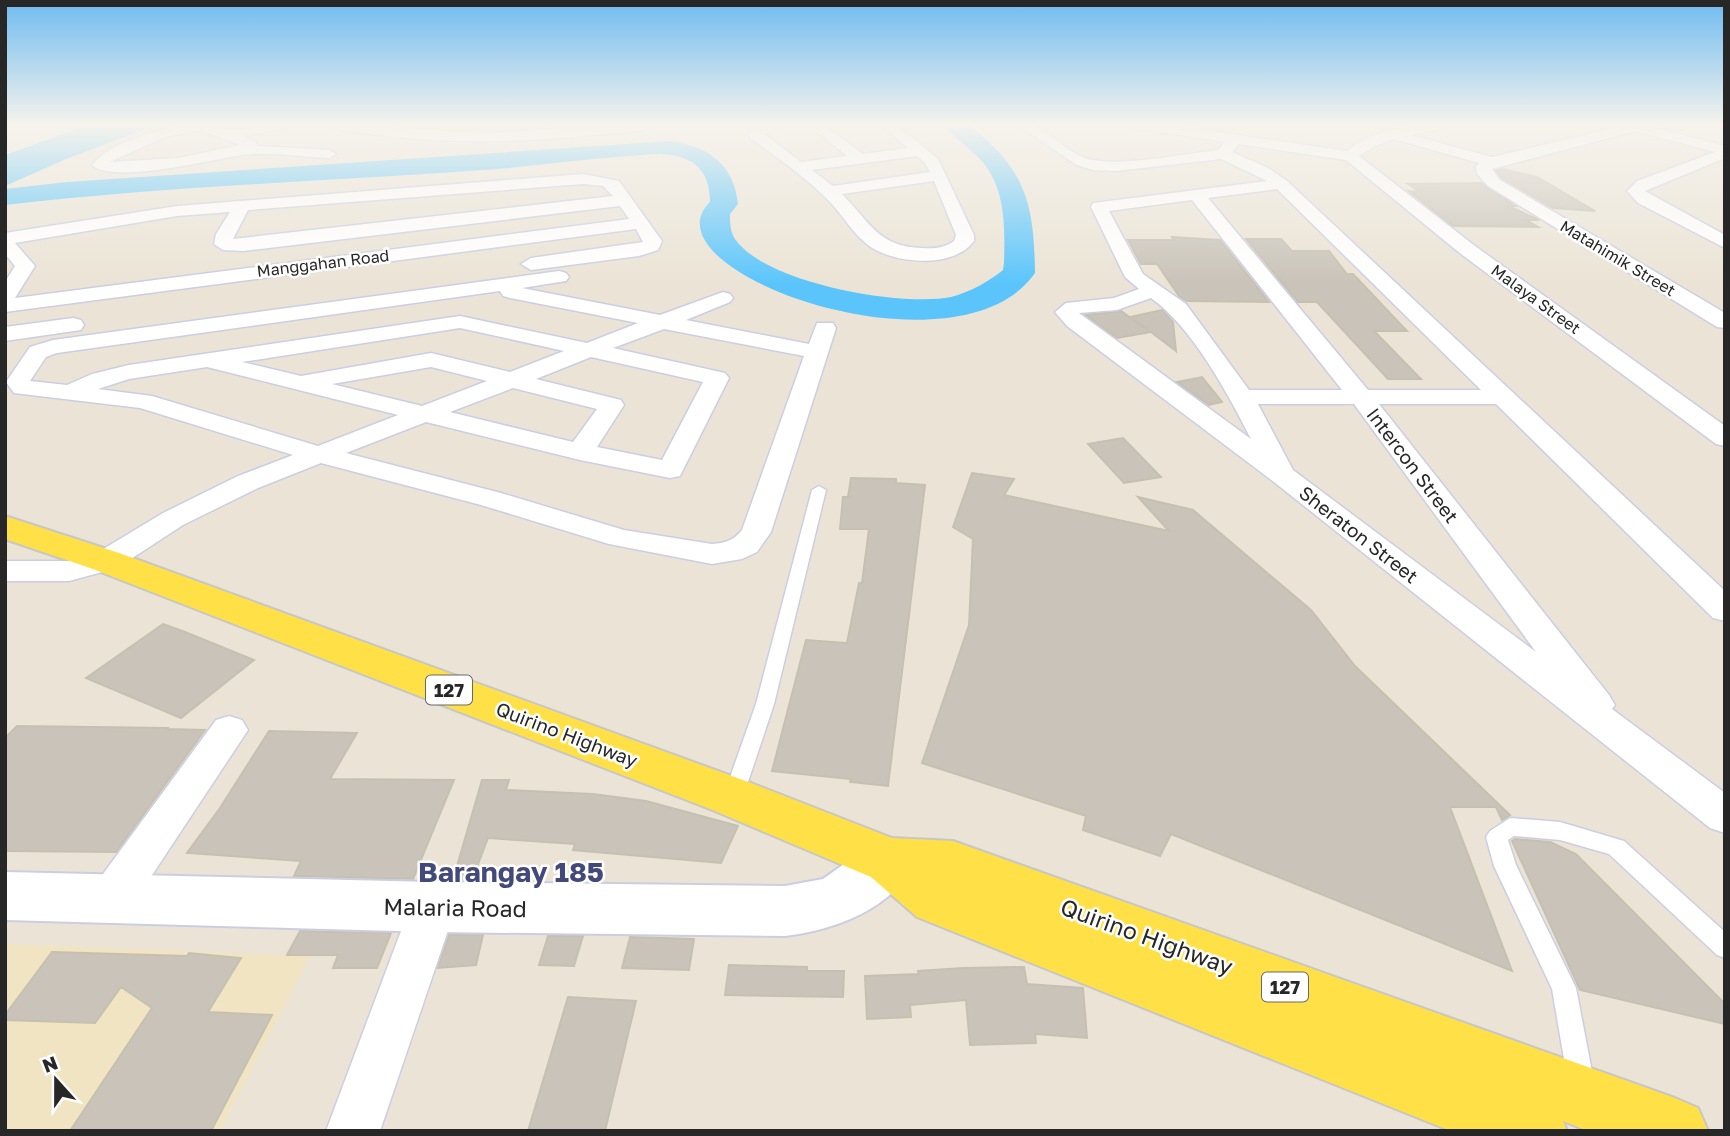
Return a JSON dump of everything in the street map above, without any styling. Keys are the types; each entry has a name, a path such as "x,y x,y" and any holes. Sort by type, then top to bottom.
{"main road":[{"name":"Quirino Highway","path":"5,527 106,561 733,797 890,861 936,900 1552,1121 1675,1131"},
{"name":"Quirino Highway","path":"890,861 953,864 1495,1065 1552,1121"},
{"name":"Malaria Road","path":"5,896 433,907 807,909 831,904 850,895 890,861"}],"street":[{"path":"810,177 830,191 876,244 897,253 933,254 961,246 965,241 965,235 939,177"},
{"path":"830,191 932,177"},
{"path":"1271,177 1725,610"},
{"name":"Malaya Street","path":"1376,177 1468,250 1725,438"},
{"name":"Matahimik Street","path":"1488,177 1725,322"},
{"path":"1660,177 1643,184 1635,191 1644,199 1725,243"},
{"path":"5,334 639,250 651,246 653,241 617,189 606,181 583,179 329,217 243,245 223,244 225,234 243,205"},
{"path":"1281,184 1098,207 1135,277 1178,308 1242,397 1284,476"},
{"name":"Intercon Street","path":"1197,195 1360,396 1623,739"},
{"path":"5,298 25,266 5,240 130,218 243,205 329,217 625,200"},
{"name":"Manggahan Road","path":"5,306 640,223"},
{"path":"486,287 661,321 821,340 756,532 746,545 731,552 712,554 688,552 620,538 491,499 317,454 143,401 23,388 18,382 38,352 53,346 559,277"},
{"name":"Sheraton Street","path":"1154,290 1117,304 1073,307 1066,312 1074,321 1284,476 1725,816"},
{"path":"5,571 69,571 106,561 206,501 421,413 723,298"},
{"path":"72,393 114,375 206,360 460,322 717,378 670,470 580,452 206,360"},
{"path":"295,382 431,360 612,405 580,452"},
{"path":"1242,397 1504,397"},
{"path":"111,899 229,730"},
{"path":"353,1131 433,907"}],"lane":[{"path":"733,797 765,704 819,490"},
{"path":"1552,1121 1564,988 1505,866 1497,837 1510,827 1531,828 1560,831 1616,847 1725,947"}],"shaded area":[{"path":"5,944 310,956 220,1131 5,1131"}],"water":[{"path":"5,177 25,177 5,186"}],"building":[{"path":"1537,177 1595,211 1553,208 1502,178"},
{"path":"1481,183 1515,206 1508,206 1539,220 1526,220 1538,227 1453,226 1409,191 1420,192 1408,184"},
{"path":"1172,237 1220,240 1269,302 1187,301 1179,296 1157,264 1141,264 1128,240 1174,240"},
{"path":"1246,239 1281,239 1292,251 1329,251 1347,274 1353,274 1407,331 1374,331 1421,379 1388,379 1317,302 1298,302"},
{"path":"1162,310 1173,322 1176,351 1151,332 1117,338 1086,315 1121,311 1148,330 1130,317"},
{"path":"1202,377 1222,402 1209,405 1177,382"},
{"path":"1123,438 1161,477 1124,483 1088,444"},
{"path":"972,473 1014,479 1004,495 1169,531 1138,497 1193,510 1311,610 1355,666 1510,815 1502,820 1496,807 1450,807 1512,971 1171,834 1160,856 1083,830 1086,816 922,763 969,625 973,539 953,527"},
{"path":"851,478 896,479 896,483 925,485 888,786 850,782 851,779 772,771 806,640 847,643 859,583 862,583 869,529 840,529 843,497 848,497"},
{"path":"163,624 254,660 181,718 86,678"},
{"path":"17,726 205,730 116,852 5,851 5,738"},
{"path":"269,731 357,733 330,779 454,780 413,879 294,876 301,861 187,853 220,808"},
{"path":"482,780 509,780 506,790 593,794 646,801 738,826 721,863 573,850 575,844 488,838 472,880 453,880"},
{"path":"1512,841 1550,842 1576,854 1725,1004 1725,1024 1580,990"},
{"path":"300,931 391,933 377,968 333,968 338,955 287,955"},
{"path":"449,935 483,935 476,965 438,968"},
{"path":"548,936 583,936 574,966 539,965"},
{"path":"630,937 694,939 689,970 622,968"},
{"path":"52,952 187,956 189,953 241,958 208,1012 272,1015 211,1131 70,1131 152,1008 121,987 95,1023 5,1020 5,1015"},
{"path":"729,965 844,971 843,997 725,995"},
{"path":"1024,967 1027,984 1083,988 1087,1038 1035,1034 1036,1043 970,1045 966,1000 910,1005 911,1017 867,1019 865,976 919,974 918,971 964,968"},
{"path":"568,997 636,1001 605,1131 528,1131"}],"waterway":[{"path":"5,197 130,184 245,177"},
{"path":"719,177 724,204 716,212 716,228 722,243 733,255 764,274 831,299 895,310 935,309 962,304 998,289 1019,273 1015,205 1006,177"}],"district":[{"name":"Barangay 185","path":"511,871"}]}
